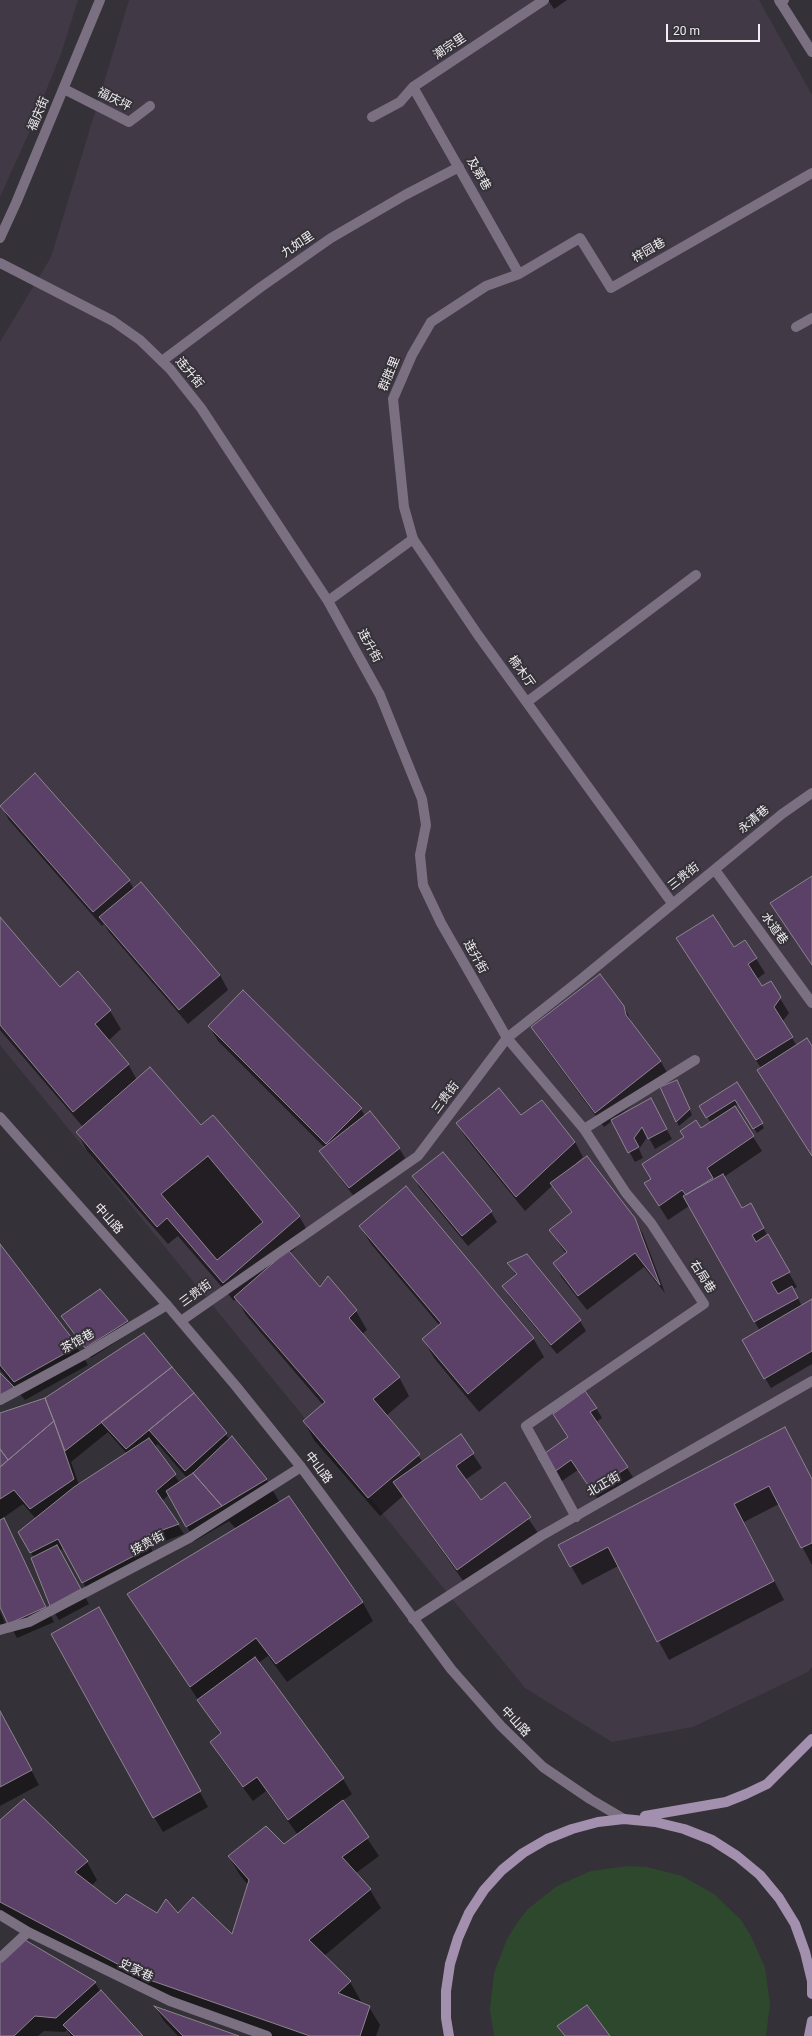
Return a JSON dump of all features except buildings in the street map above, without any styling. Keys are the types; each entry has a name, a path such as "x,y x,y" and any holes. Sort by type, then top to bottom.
{"main road":[{"path":"446,2036 446,1991 450,1964 458,1938 469,1913 484,1890 502,1870 523,1853 547,1839 572,1829 598,1822 695,1809 726,1802 746,1794 767,1784 812,1739"},
{"path":"624,1819 655,1822 684,1829 705,1837 737,1856 760,1875 779,1898 795,1924 805,1952 812,1981"},
{"path":"812,1978 812,1994"},
{"path":"446,2018 449,2036"},
{"path":"810,2036 812,2021"}],"street":[{"name":"福庆街","path":"0,238 64,89 100,0"},
{"name":"潮宗里","path":"372,117 400,102 413,87 544,0"},
{"path":"781,1 812,52"},
{"name":"及第巷","path":"413,87 520,274"},
{"name":"福庆坪","path":"64,89 129,122 150,106"},
{"name":"九如里","path":"162,361 261,287 331,238 405,195 459,167"},
{"name":"梓园巷","path":"520,274 580,238 611,288 812,173"},
{"name":"连升街","path":"0,263 113,321 140,340 162,361 201,408 328,601 380,695 422,799 426,825 420,855 423,885 441,923 507,1038 584,1129"},
{"name":"群胜里","path":"414,539 404,507 393,399 412,355 431,322 486,286 520,274"},
{"path":"796,328 812,318"},
{"path":"328,601 414,539"},
{"name":"楠木厅","path":"414,539 478,635 672,903"},
{"path":"527,702 696,575"},
{"name":"永清巷","path":"714,870 782,814 812,793"},
{"name":"三贵街","path":"181,1321 418,1156 507,1038 714,870"},
{"name":"水道巷","path":"714,870 812,1003"},
{"path":"584,1129 694,1060"},
{"name":"中山路","path":"0,1117 167,1305 235,1385 301,1467 451,1668 520,1747 543,1767 566,1783 624,1819"},
{"name":"右局巷","path":"576,1516 526,1426 704,1304 651,1223 626,1193 584,1129"},
{"name":"茶馆巷","path":"0,1400 87,1353 167,1305"},
{"name":"北正街","path":"413,1619 507,1557 576,1516 812,1382"},
{"name":"接贵街","path":"0,1630 29,1622 189,1538 301,1467"},
{"name":"史家巷","path":"0,1915 28,1932 170,2001 268,2036"},
{"path":"0,1958 28,1932"}],"shaded area":[{"path":"0,0 78,0 61,54 28,135 0,197"},
{"path":"129,0 759,0 812,95 812,1667 808,1672 693,1727 612,1742 525,1688 0,1045 0,342 51,257"}],"green space":[{"path":"628,1866 646,1867 682,1876 714,1894 741,1920 751,1936 765,1968 770,2004 766,2036 494,2036 490,2010 494,1973 507,1939 528,1909 557,1886 591,1871"}]}
